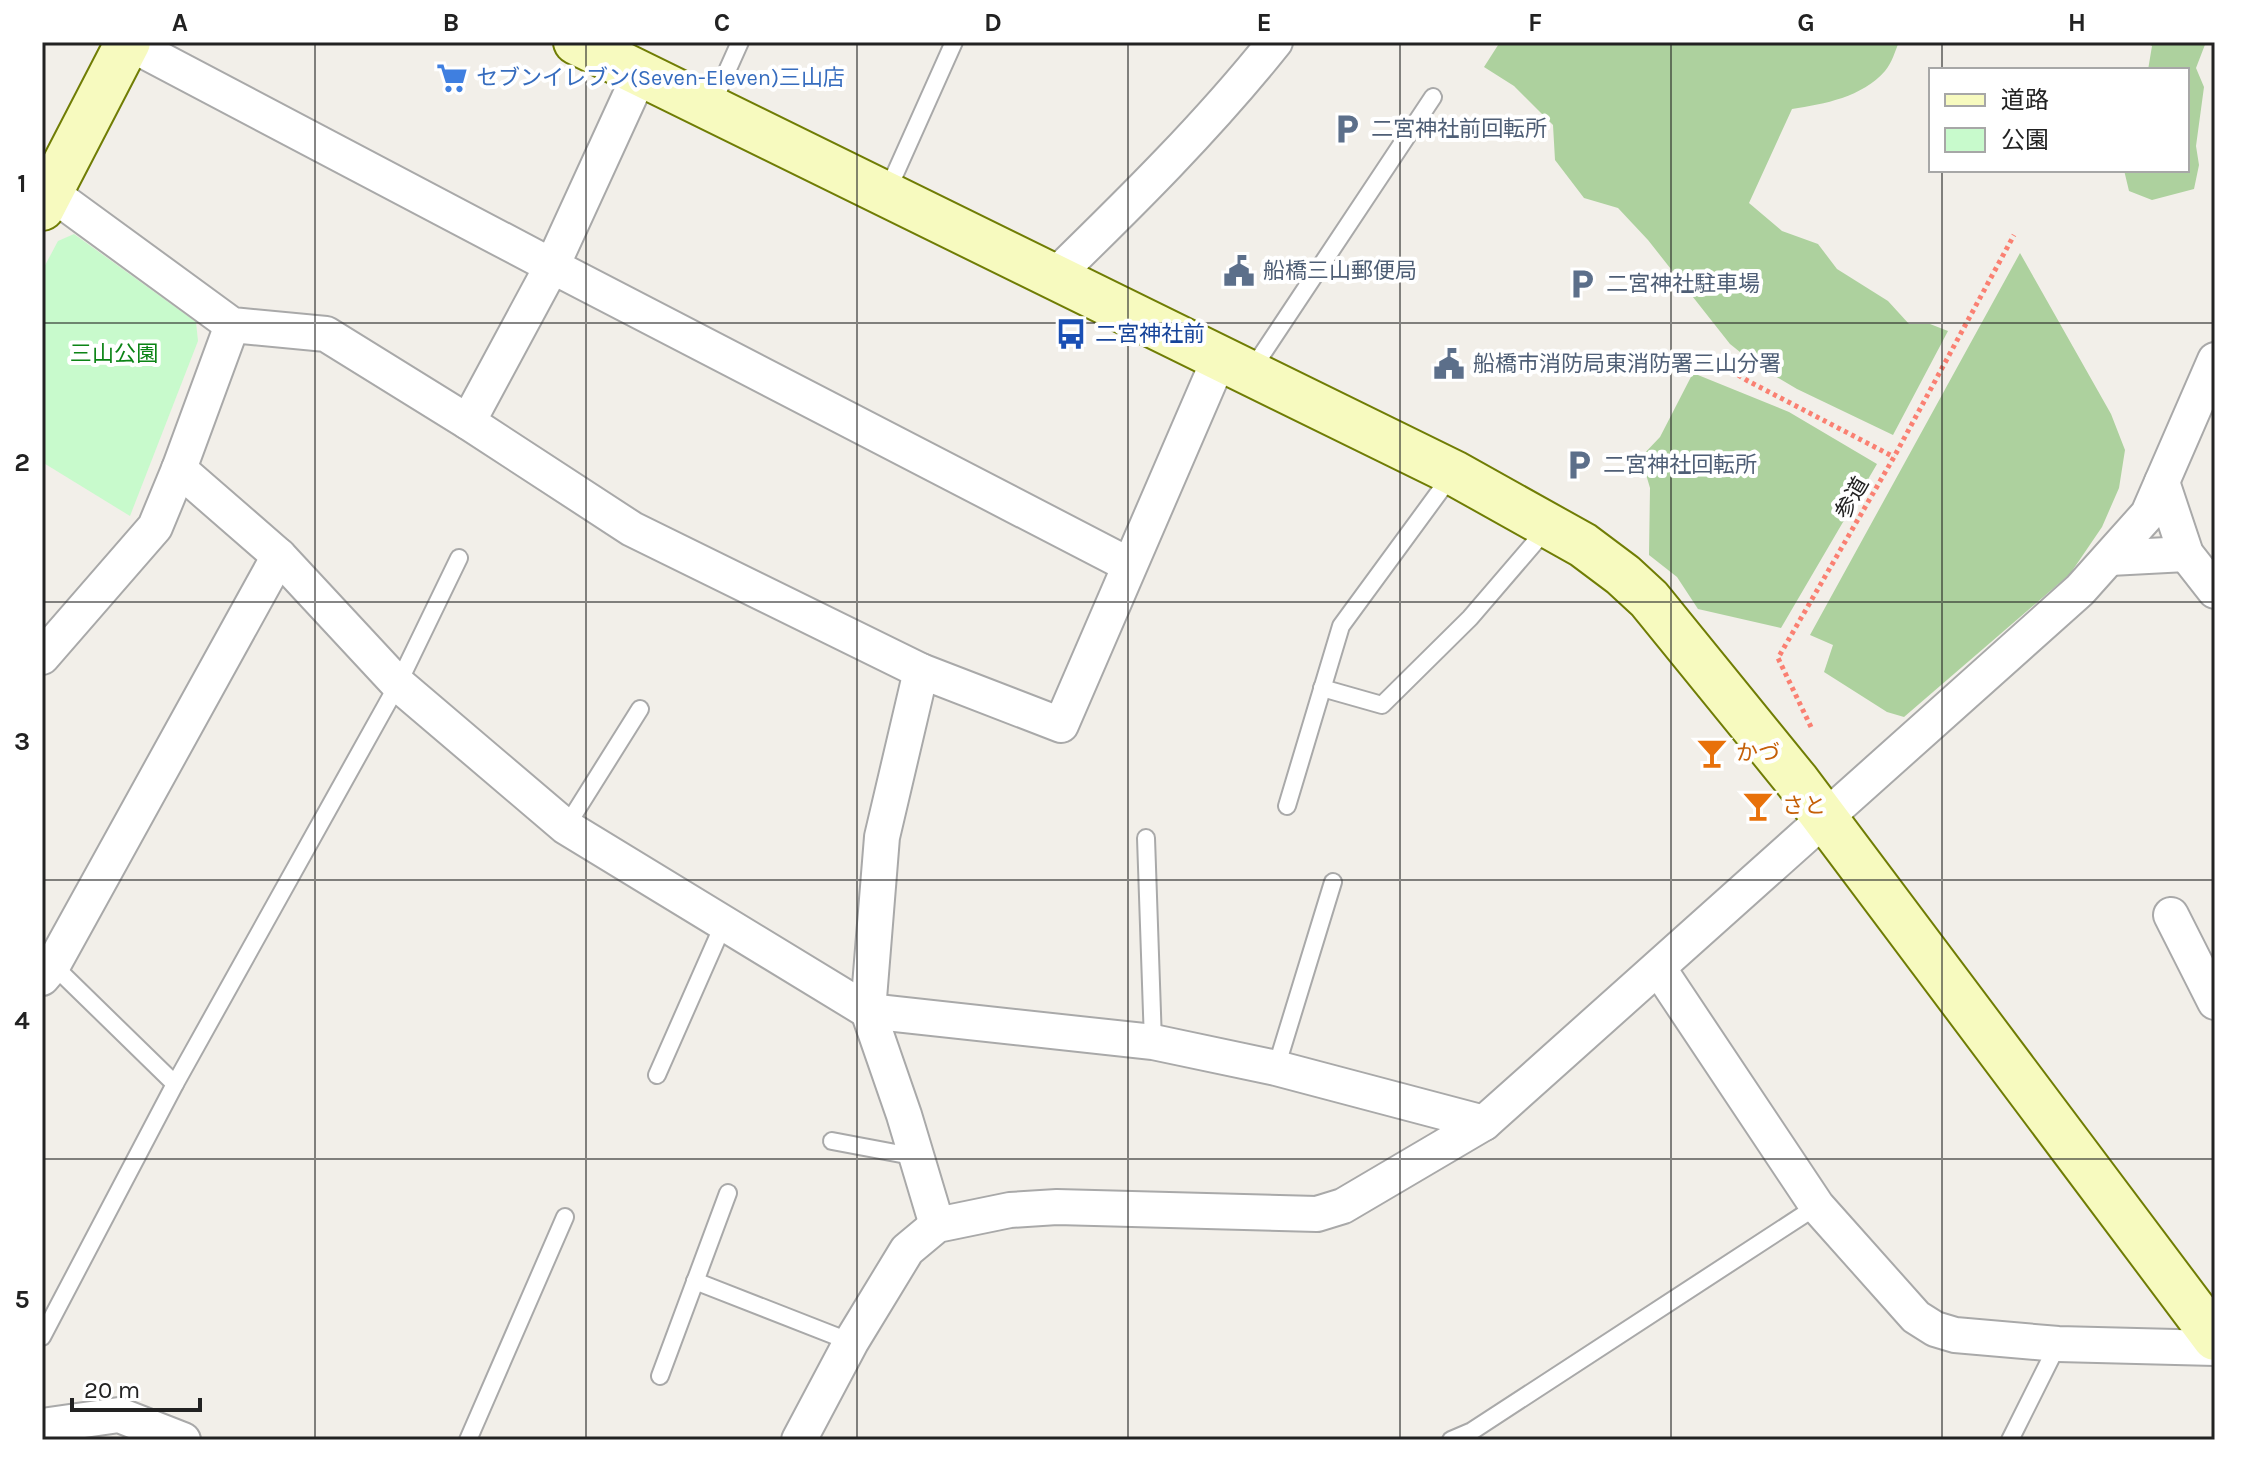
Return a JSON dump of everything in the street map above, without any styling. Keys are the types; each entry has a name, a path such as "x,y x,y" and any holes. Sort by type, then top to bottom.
{"street":[{"path":"1129,565 128,42 46,200 232,325 326,334 632,529 921,671 1061,725 1129,565 1235,365"},
{"path":"576,42 1454,473 1550,525 1613,568 1649,599 1797,781 2215,1338"},
{"path":"1054,277 1149,184 1234,93 1275,42"},
{"path":"468,422 552,266 640,74"},
{"path":"42,657 155,527 232,325"},
{"path":"799,1440 851,1342 907,1250 937,1225 1010,1210 1057,1207 1317,1214 1343,1206 1484,1123 2080,590 2148,514 2215,360"},
{"path":"179,469 279,556 398,684 566,827 868,1011 1153,1042 1276,1068 1484,1123"},
{"path":"2162,482 2186,554 2215,591"},
{"path":"2110,558 2186,554"},
{"path":"48,972 279,556"},
{"path":"921,671 882,837 868,1011 937,1225"},
{"path":"2171,915 2215,1002"},
{"path":"1659,969 1817,1206 1916,1317 1935,1329 1955,1335 2058,1344 2215,1348"},
{"path":"42,1426 119,1415 183,1440"}],"lane":[{"path":"710,109 740,42"},
{"path":"886,195 954,42"},
{"path":"1235,365 1433,97"},
{"path":"1287,806 1341,626 1454,473"},
{"path":"1322,688 1382,705 1470,618 1550,525"},
{"path":"42,1337 175,1084 398,684 459,558"},
{"path":"566,827 640,709"},
{"path":"1146,838 1153,1042"},
{"path":"1276,1068 1333,882"},
{"path":"657,1075 724,923"},
{"path":"48,972 175,1084"},
{"path":"832,1141 917,1157"},
{"path":"660,1376 728,1193"},
{"path":"1451,1440 1472,1431 1817,1206"},
{"path":"468,1440 565,1217"},
{"path":"695,1281 851,1342"},
{"path":"2010,1440 2058,1344"}],"path":[{"name":"参道","path":"1797,781 1812,741 1810,722 1778,658 1894,457 2014,235"},
{"path":"1704,354 1748,381 1894,457"}],"green space":[{"path":"1500,42 1899,42 1887,68 1865,87 1830,102 1792,109 1749,203 1782,231 1818,244 1837,269 1888,301 1909,324 1930,324 1948,331 1893,435 1797,389 1755,364 1730,344 1648,240 1618,208 1584,198 1555,160 1553,125 1514,86 1484,67"},
{"path":"2144,42 2206,42 2196,68 2204,87 2196,146 2199,165 2194,189 2152,200 2129,191 2124,172 2189,172 2189,68 2148,68 2152,46"},
{"name":"三山公園","path":"74,234 196,322 198,341 130,516 42,462 42,271 58,241"},
{"path":"2020,253 2111,414 2125,450 2119,488 2102,527 2070,574 1904,717 1887,712 1824,672 1833,645 1810,635"},
{"path":"1693,373 1789,412 1877,464 1781,628 1698,609 1677,577 1649,555 1650,488 1641,457 1660,437"}],"place":[{"name":"セブンイレブン(Seven-Eleven)三山店","path":"452,78"},
{"name":"二宮神社前回転所","path":"1347,129"},
{"name":"船橋三山郵便局","path":"1239,271"},
{"name":"二宮神社駐車場","path":"1582,284"},
{"name":"二宮神社前","path":"1071,334"},
{"name":"船橋市消防局東消防署三山分署","path":"1449,364"},
{"name":"二宮神社回転所","path":"1579,465"},
{"name":"かづ","path":"1712,753"},
{"name":"さと","path":"1758,806"}]}
